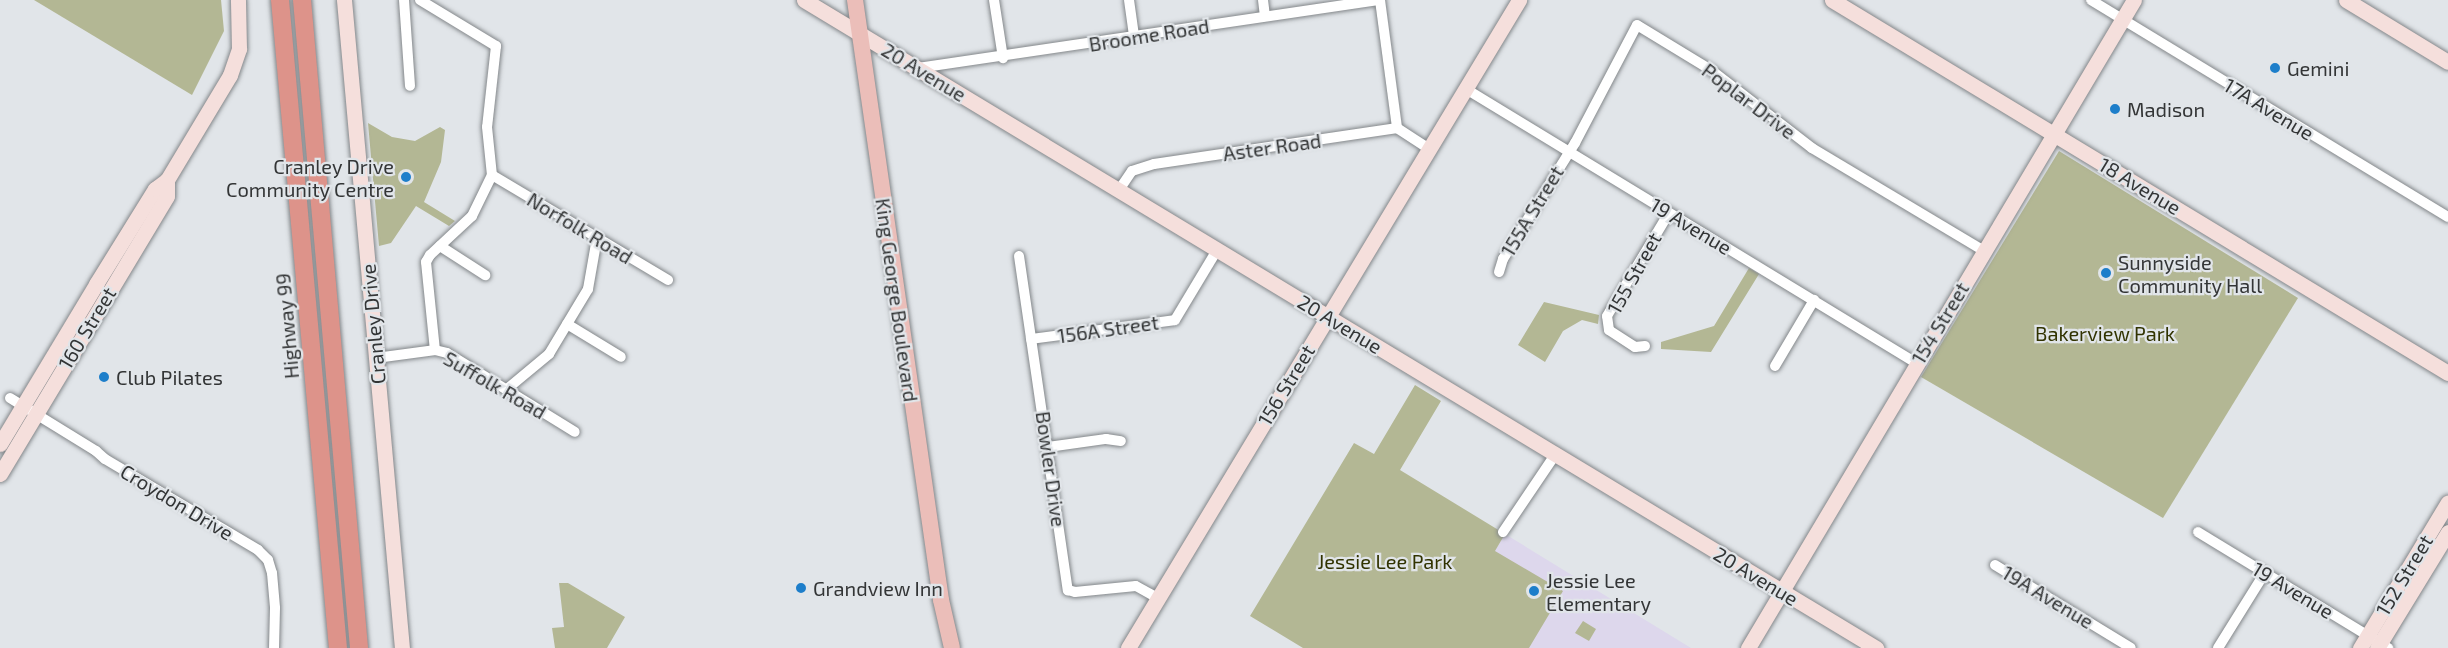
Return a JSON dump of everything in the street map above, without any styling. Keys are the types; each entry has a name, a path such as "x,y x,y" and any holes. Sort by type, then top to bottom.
{"highway":[{"name":"Highway 99","path":"280,0 338,648"},
{"path":"302,0 359,648"}],"main road":[{"name":"King George Boulevard","path":"855,0 941,600 945,648"},
{"name":"King George Boulevard","path":"941,600 952,648"}],"street":[{"name":"160 Street","path":"0,444 155,189 167,180 230,75 239,49 238,0"},
{"name":"Cranley Drive","path":"344,0 402,648"},
{"path":"404,0 410,86"},
{"path":"420,0 496,46 487,127 492,175 472,216 426,262 435,350"},
{"name":"20 Avenue","path":"804,0 1876,648"},
{"path":"994,0 1003,58"},
{"path":"1129,0 1134,37"},
{"path":"1263,0 1265,16"},
{"path":"1380,0 1397,128 1429,149"},
{"name":"Broome Road","path":"918,68 1003,58 1380,0"},
{"name":"156 Street","path":"1128,648 1519,0"},
{"name":"18 Avenue","path":"1832,0 2448,373"},
{"name":"17A Avenue","path":"2091,0 2448,217"},
{"name":"154 Street","path":"1748,648 2134,0"},
{"path":"2346,0 2448,62"},
{"name":"Poplar Drive","path":"1569,152 1636,25 1710,70 1812,148 1984,251"},
{"name":"19 Avenue","path":"1466,89 1917,363"},
{"name":"Aster Road","path":"1119,190 1132,171 1154,164 1397,128"},
{"name":"155A Street","path":"1499,272 1503,259 1569,152"},
{"name":"Norfolk Road","path":"492,175 668,280"},
{"name":"155 Street","path":"1645,346 1635,347 1609,330 1607,316 1669,213"},
{"path":"507,389 549,354 588,289 597,238"},
{"path":"440,246 485,275"},
{"name":"156A Street","path":"1031,339 1175,320 1217,250"},
{"name":"Bowler Drive","path":"1019,256 1068,590 1075,592 1137,586 1158,598"},
{"path":"1775,366 1814,300"},
{"path":"567,324 621,357"},
{"name":"Suffolk Road","path":"376,358 435,350 447,353 575,432"},
{"name":"160 Street","path":"0,474 23,406"},
{"name":"Croydon Drive","path":"23,406 96,451 105,459 258,550 268,560 275,608 273,648"},
{"path":"1048,447 1106,439 1121,441"},
{"path":"1503,532 1555,455"},
{"name":"152 Street","path":"2374,644 2448,502"},
{"name":"19 Avenue","path":"2198,532 2374,644"},
{"name":"152 Street","path":"2374,644 2448,532"},
{"name":"19A Avenue","path":"1995,565 2131,648"},
{"path":"2218,648 2264,574"}],"shaded area":[{"name":"Jessie Lee Elementary","path":"1505,534 1691,648 1436,648"}],"green space":[{"path":"34,0 221,0 224,31 192,95"},
{"path":"368,123 392,137 415,141 440,127 445,130 441,162 424,202 455,221 449,226 416,206 391,243 379,246"},
{"name":"Bakerview Park","path":"2059,151 2298,298 2163,518 1921,377"},
{"path":"1749,268 1759,274 1711,352 1661,349 1661,342 1714,326"},
{"path":"1544,302 1599,315 1598,324 1582,320 1563,331 1545,362 1518,345"},
{"name":"Jessie Lee Park","path":"1415,385 1441,401 1400,470 1505,534 1495,551 1563,591 1529,648 1303,648 1250,616 1354,443 1374,454"},
{"path":"559,583 568,583 625,617 607,648 555,648 552,628 564,627"},
{"path":"1583,621 1596,629 1589,641 1575,633"}],"place":[{"name":"Gemini","path":"2275,68"},
{"name":"Madison","path":"2115,109"},
{"name":"Cranley Drive Community Centre","path":"406,177"},
{"name":"Sunnyside Community Hall","path":"2106,273"},
{"name":"Club Pilates","path":"104,377"},
{"name":"Grandview Inn","path":"801,588"},
{"name":"Jessie Lee Elementary","path":"1534,591"}]}
